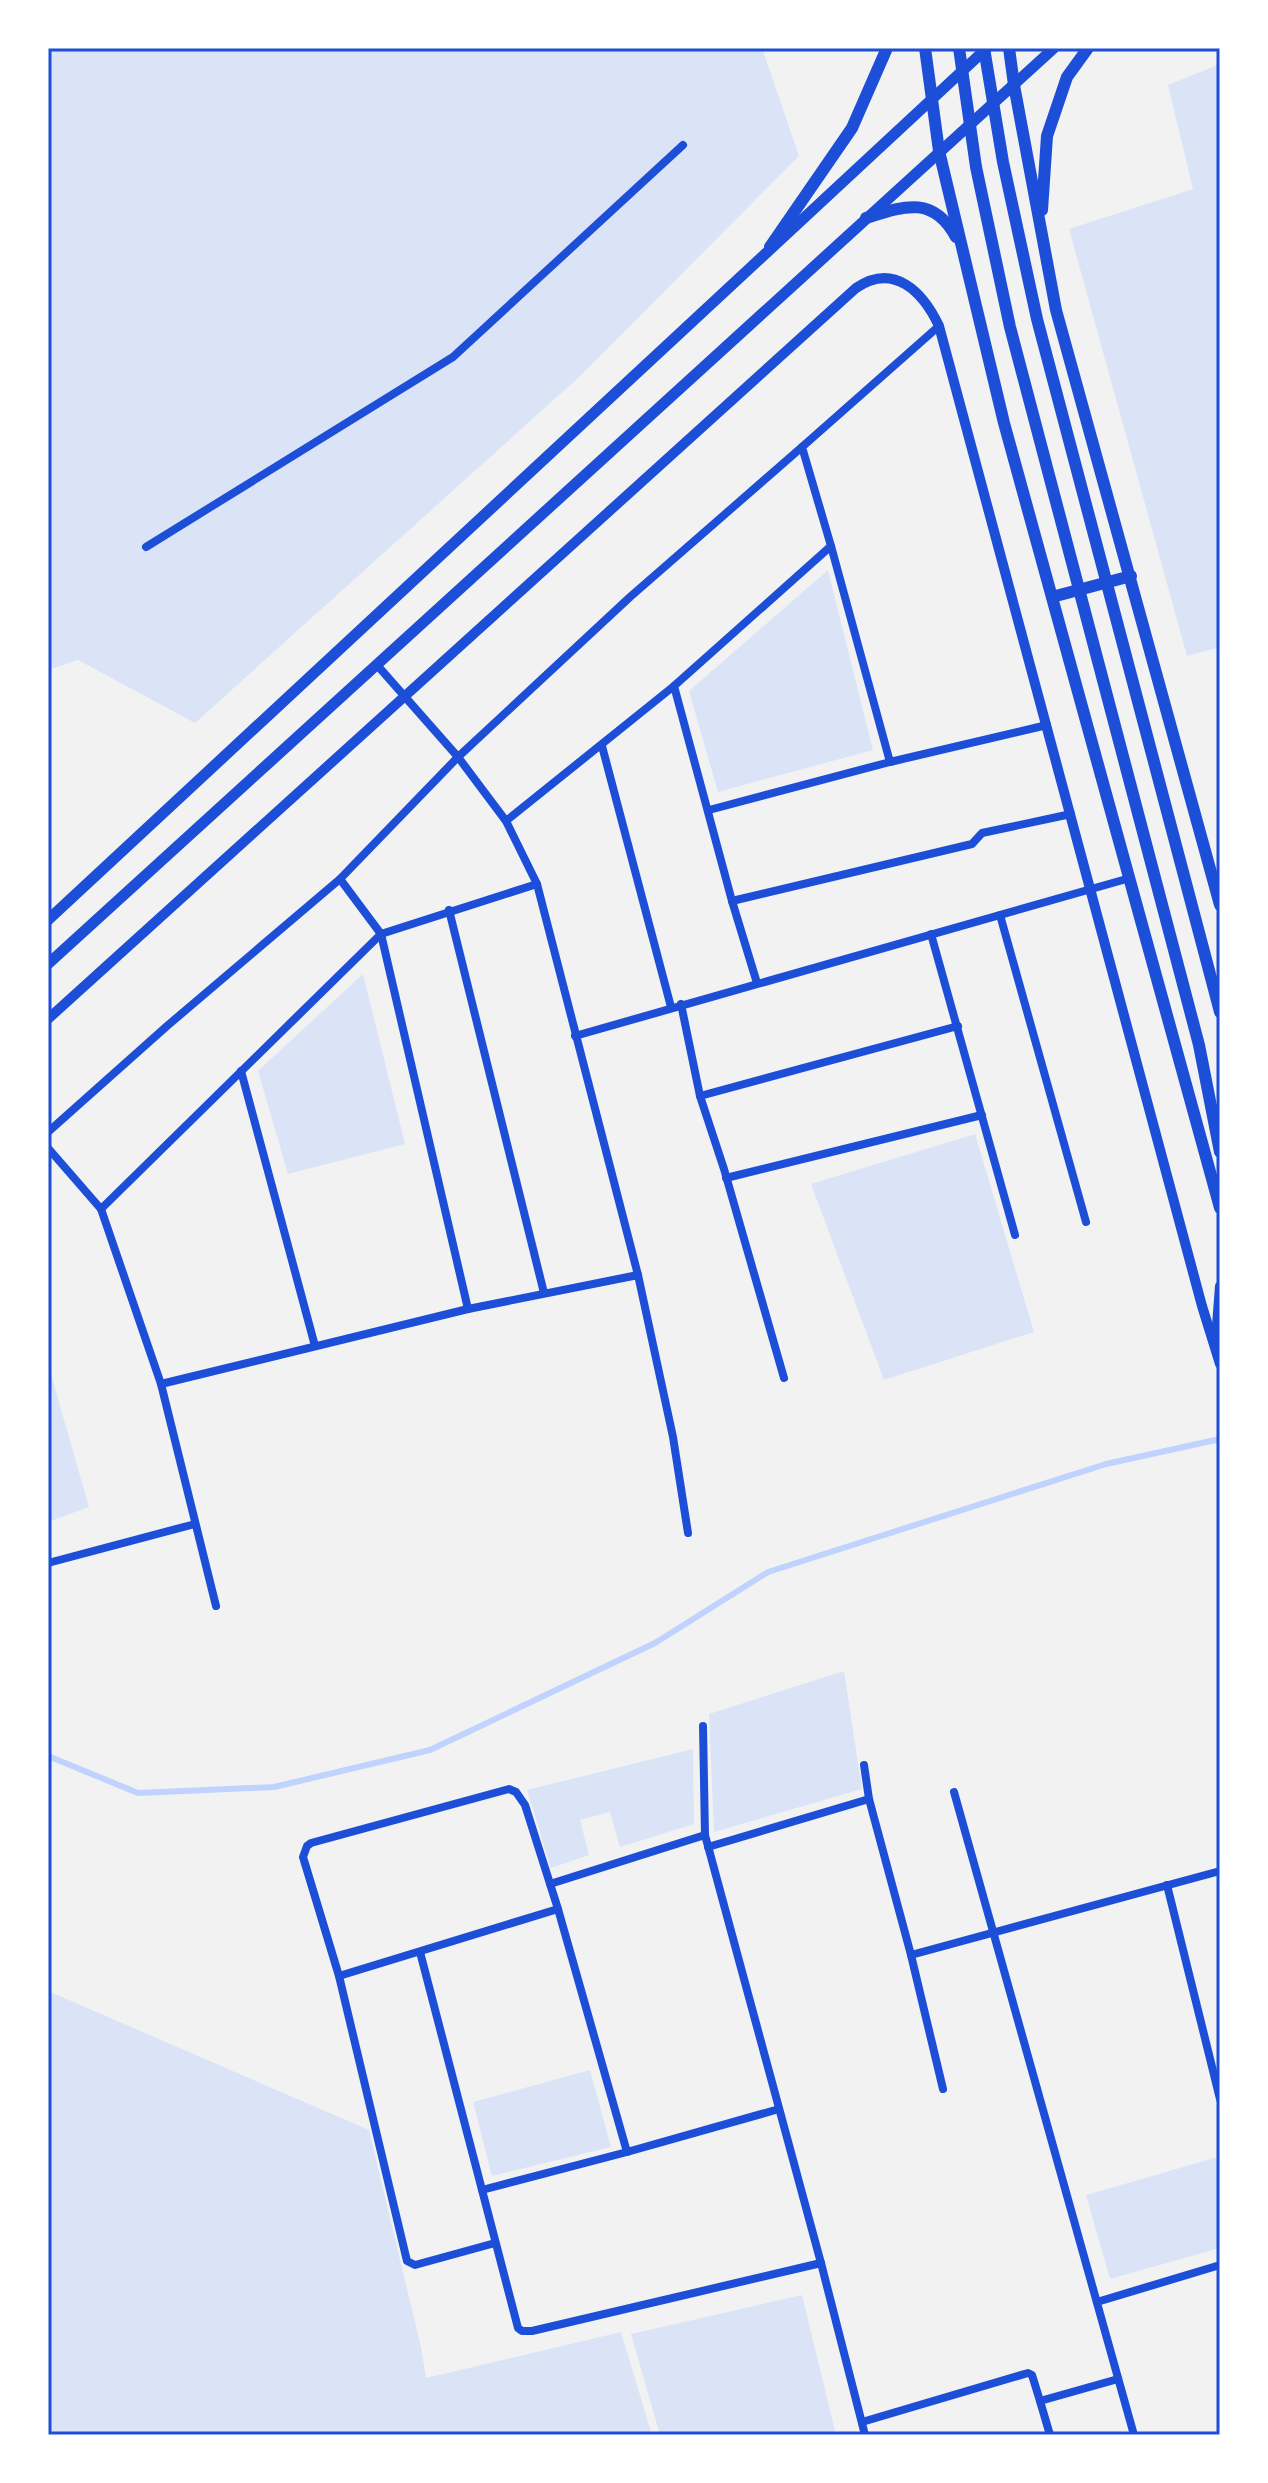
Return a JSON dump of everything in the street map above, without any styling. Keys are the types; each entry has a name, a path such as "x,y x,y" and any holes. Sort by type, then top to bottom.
{"main road":[{"path":"770,247 852,128 887,48"},
{"path":"925,48 939,151 1004,423 1220,1208"},
{"path":"959,48 976,167 1010,327 1199,1045 1220,1152"},
{"path":"48,920 986,48"},
{"path":"986,48 1003,162 1037,319 1220,1012"},
{"path":"1009,48 1056,310 1220,905"},
{"path":"48,964 1054,48"},
{"path":"1041,228 1047,136 1067,77 1088,48"},
{"path":"866,218 907,206 928,209 947,222 963,251"},
{"path":"1052,597 1131,576"}],"street":[{"path":"146,547 453,357 683,145"},
{"path":"48,1019 865,282 881,277 894,278 907,285 932,310 939,326 1220,1364"},
{"path":"48,1132 340,879 458,757 630,597 939,326"},
{"path":"802,447 890,762"},
{"path":"506,821 674,686 831,546"},
{"path":"377,665 458,757 506,821 537,884 638,1275 673,1437 688,1533"},
{"path":"674,686 757,983"},
{"path":"709,810 890,762 1047,725"},
{"path":"602,746 700,1096 784,1378"},
{"path":"732,901 972,844 982,833 1071,814"},
{"path":"575,1036 1130,878"},
{"path":"340,879 381,934 468,1309"},
{"path":"101,1209 381,934 537,884"},
{"path":"449,910 544,1293"},
{"path":"1000,915 1086,1222"},
{"path":"931,934 1015,1235"},
{"path":"700,1096 958,1026"},
{"path":"241,1071 315,1346"},
{"path":"726,1178 982,1115"},
{"path":"48,1148 101,1209 161,1384 216,1606"},
{"path":"161,1384 468,1309 638,1275"},
{"path":"1215,1345 1220,1286"},
{"path":"48,1563 195,1524"},
{"path":"703,1726 705,1835 865,2435"},
{"path":"864,1765 869,1799 943,2089"},
{"path":"495,2243 415,2265 407,2261 339,1976 303,1857 311,1843 509,1789 516,1792 525,1805 558,1909 627,2152"},
{"path":"954,1792 1134,2435"},
{"path":"708,1847 869,1799"},
{"path":"550,1884 705,1835"},
{"path":"911,1955 1220,1871"},
{"path":"1167,1885 1220,2099"},
{"path":"339,1976 558,1909"},
{"path":"420,1952 516,2324 522,2331 821,2263"},
{"path":"482,2190 779,2109"},
{"path":"1097,2302 1220,2265"},
{"path":"862,2422 1028,2373 1032,2375 1050,2435"},
{"path":"1040,2401 1118,2379"}],"shaded area":[{"path":"48,48 762,48 799,156 578,378 195,723 78,660 48,670"},
{"path":"1220,64 1220,647 1187,656 1069,229 1193,189 1168,85"},
{"path":"828,570 873,750 718,792 689,691"},
{"path":"363,974 405,1144 288,1174 258,1071"},
{"path":"975,1134 1034,1332 884,1380 811,1184"},
{"path":"48,1364 89,1507 48,1522"},
{"path":"844,1671 862,1789 714,1832 709,1714"},
{"path":"693,1749 694,1824 620,1847 610,1812 580,1820 589,1855 551,1868 527,1790"},
{"path":"48,1991 369,2130 426,2378 621,2332 652,2435 48,2435"},
{"path":"590,2070 611,2147 492,2176 473,2102"},
{"path":"1218,2157 1220,2248 1110,2279 1086,2195"},
{"path":"802,2295 836,2435 660,2435 631,2334"}],"waterway":[{"path":"48,1756 138,1793 274,1787 430,1750 655,1643 768,1572 1106,1464 1220,1439"}]}
